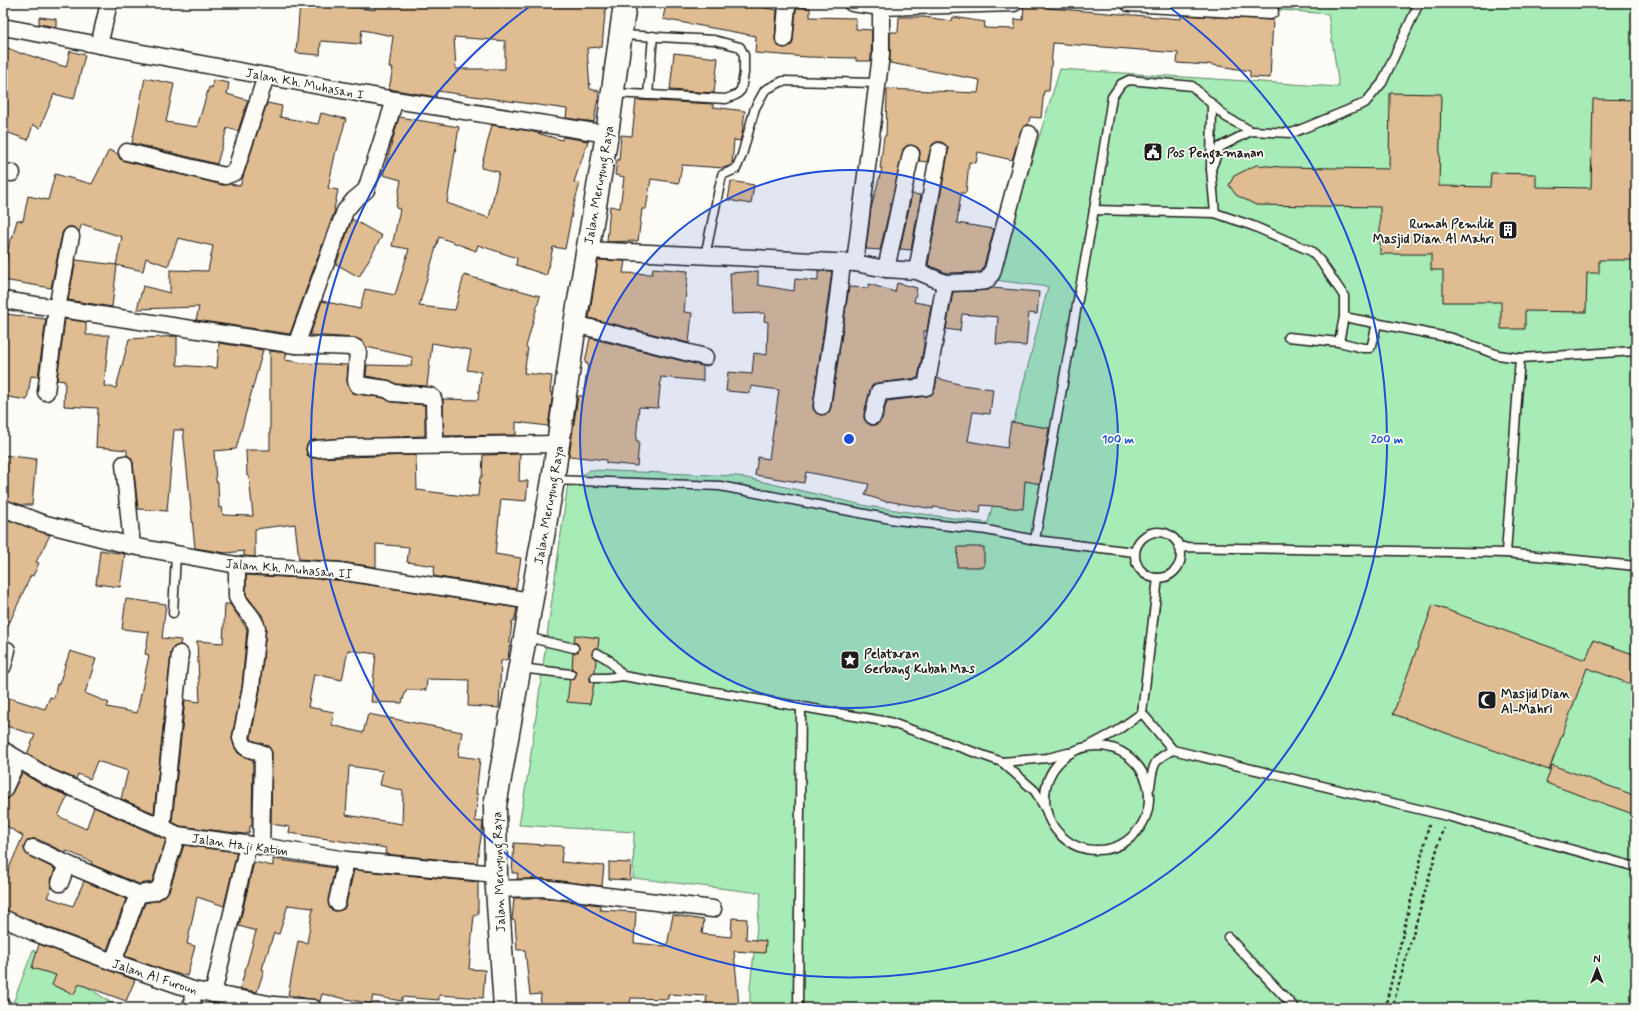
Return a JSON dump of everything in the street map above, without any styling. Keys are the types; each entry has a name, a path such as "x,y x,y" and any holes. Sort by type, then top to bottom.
{"main road":[{"name":"Jalan Meruyung Raya","path":"505,1008 496,881 495,806 553,480 586,250 607,134 625,3"}],"street":[{"path":"99,45 109,3"},
{"path":"784,38 787,6 790,3"},
{"path":"852,3 881,7 1014,3"},
{"path":"1129,3 1270,11"},
{"path":"822,406 827,365 848,262 878,82 881,56 881,7"},
{"name":"Jalan Kh. Muhasan I","path":"3,28 396,100 607,134"},
{"path":"127,152 225,176 235,172 266,76"},
{"path":"296,345 345,211 354,200 366,190 396,100"},
{"path":"586,250 848,262 886,269 917,271 945,283 986,281 992,273 1029,134"},
{"path":"917,271 939,151"},
{"path":"886,269 911,154"},
{"path":"46,392 57,308 71,236"},
{"path":"873,416 879,392 926,387 945,283"},
{"path":"3,300 296,345 354,347 358,352 356,381 358,385 386,389 393,393 430,396 433,398 435,445"},
{"path":"575,324 705,357"},
{"path":"314,449 435,445 558,444"},
{"path":"124,464 132,546"},
{"name":"Jalan Kh. Muhasan II","path":"3,508 42,523 132,546 237,566 339,570 531,601"},
{"path":"213,994 255,846 263,754 247,749 241,738 251,688 256,628 255,624 239,602 237,566"},
{"path":"3,666 7,650"},
{"path":"162,827 180,654"},
{"name":"Jalan Haji Katim","path":"3,750 48,777 177,835 542,888 713,909"},
{"path":"3,791 18,759"},
{"path":"33,848 138,894 154,892 160,888 177,835"},
{"path":"337,902 346,860"},
{"path":"60,883 67,864"},
{"path":"113,962 138,894"},
{"name":"Jalan Al Furoun","path":"3,918 33,932 193,990 274,1005 313,1008"},
{"path":"192,1008 193,990"}],"lane":[{"path":"1035,540 1094,210 1112,97 1121,84 1129,80 1192,86 1226,117 1250,131 1292,133 1365,103 1382,83 1419,3"},
{"path":"613,93 726,99 736,95 741,90 744,73 744,56 740,47 714,40 621,35"},
{"path":"648,95 653,36"},
{"path":"705,256 722,175 736,169 742,155 755,108 765,90 783,81 878,82"},
{"path":"1212,104 1211,169 1215,213"},
{"path":"1211,169 1220,147 1250,131"},
{"path":"1094,210 1215,213 1253,226 1311,251 1321,262 1344,296 1344,317 1339,342"},
{"path":"1344,317 1452,338 1498,355 1520,358 1636,351"},
{"path":"1288,337 1339,342 1363,348 1370,348 1377,323"},
{"path":"1506,553 1520,358"},
{"path":"553,480 720,486 896,520 987,530 1035,540 1134,552"},
{"path":"1160,532 1172,537 1179,547 1181,558 1176,568 1168,575 1158,578 1144,574 1136,564 1134,552 1139,541 1148,534 1160,532"},
{"path":"1179,547 1506,553 1636,566"},
{"path":"173,613 176,554"},
{"path":"1158,578 1142,713 1174,750 1447,816 1636,866"},
{"path":"525,637 574,648"},
{"path":"597,653 609,660 623,676"},
{"path":"520,668 571,674"},
{"path":"594,678 623,676 889,722 1002,762 1035,791 1054,828 1069,842 1088,850 1108,849 1127,841 1141,827 1149,808 1149,788 1153,766 1161,756 1174,750"},
{"path":"798,1008 801,707"},
{"path":"1002,762 1048,758 1070,753 1089,746 1115,732 1142,713"},
{"path":"1089,746 1109,747 1128,755 1142,769 1149,788"},
{"path":"1046,810 1044,794 1048,778 1057,764 1070,753"},
{"path":"1228,937 1295,1008"}],"path":[{"path":"1385,1008 1432,813"},
{"path":"1392,1008 1447,816"}],"green space":[{"path":"1197,3 1636,3 1636,1008 750,1008 750,987 761,893 633,878 634,832 519,825 529,767 568,483 576,480 589,470 738,476 867,506 988,523 1048,287 995,280 1060,69 1339,87 1328,14"},
{"path":"33,950 119,1008 11,1008"}],"building":[{"path":"300,3 346,3 346,6 375,10 376,3 606,3 602,47 587,48 590,89 599,91 594,122 566,118 567,109 437,91 436,97 389,89 393,68 389,68 393,36 362,30 360,44 321,41 320,55 296,53","holes":["454,37 505,41 505,69 456,69"]},
{"path":"666,3 738,3 777,10 775,39 778,46 784,48 792,45 796,10 798,7 810,8 810,17 856,18 856,29 872,30 871,59 870,61 856,61 856,58 808,57 755,53 756,36 663,19"},
{"path":"1024,5 1181,19 1181,15 1273,20 1270,78 1250,77 1250,71 1207,64 1177,63 1178,53 1053,43 1049,91 1044,91 1041,118 1030,117 1028,125 1022,128 1012,160 978,152 976,163 969,162 966,193 961,193 957,223 994,229 981,272 947,273 928,265 948,153 948,147 941,142 936,142 932,145 927,162 919,161 920,151 917,147 908,145 904,148 880,250 866,249 871,208 882,168 880,168 884,136 886,136 887,89 978,93 980,80 890,63 890,32 898,32 899,17 924,17 952,21 953,17 985,22 984,28 1015,29 1015,19 1023,20"},
{"path":"39,17 56,19 56,27 39,24"},
{"path":"3,46 22,54 66,67 70,51 85,55 74,99 54,94 40,128 33,125 28,140 3,131 3,104 9,82 3,79"},
{"path":"674,53 718,58 714,93 670,90"},
{"path":"145,78 174,84 166,122 197,127 209,87 212,88 213,80 229,83 227,94 248,100 238,131 227,128 217,164 132,143"},
{"name":"Rumah Pemilik Masjid Dian Al Mahri","path":"1390,93 1441,94 1439,186 1490,187 1491,173 1536,174 1536,187 1591,188 1593,99 1636,100 1636,260 1599,260 1599,273 1587,273 1586,312 1525,311 1525,329 1501,329 1501,302 1443,302 1443,270 1431,270 1431,254 1380,254 1380,207 1256,205 1236,195 1229,185 1234,176 1256,165 1281,167 1389,169"},
{"path":"636,100 713,104 713,107 745,111 742,134 740,141 734,140 732,165 723,168 682,165 679,183 651,179 646,209 642,209 638,241 607,242 610,206 620,208 624,177 615,175 617,160 619,160 621,135 632,136"},
{"path":"267,103 282,106 280,117 318,124 321,113 346,119 337,151 336,150 328,188 338,190 335,210 290,334 196,320 199,307 137,309 143,286 170,293 170,270 208,271 213,246 178,238 168,266 146,258 143,271 116,265 122,237 82,224 79,232 73,227 68,227 62,234 51,288 3,280 10,239 12,239 17,220 23,221 28,196 48,200 55,174 92,184 109,150 118,154 120,159 125,161 223,185 231,184 240,186"},
{"path":"399,117 459,127 447,203 489,218 499,172 481,168 492,125 530,131 562,140 563,137 588,141 574,182 580,183 573,208 565,249 553,247 546,275 516,265 517,258 478,245 476,251 439,237 419,306 455,310 464,275 540,296 526,347 528,348 524,373 552,376 550,392 553,393 548,426 516,422 516,435 444,436 443,399 478,400 481,372 467,370 471,350 432,343 427,386 396,384 388,380 366,376 367,365 411,366 412,357 366,347 362,341 355,338 310,335 322,301 360,309 365,289 395,295 409,249 392,246 400,209 396,208 401,180 383,175"},
{"path":"731,181 754,185 751,204 728,200"},
{"path":"912,194 921,195 911,250 900,249"},
{"path":"352,219 382,236 359,277 336,264"},
{"path":"76,260 117,265 112,307 68,300"},
{"path":"598,260 625,261 623,273 652,274 653,268 688,271 684,312 692,313 689,343 589,318"},
{"path":"758,271 758,285 794,291 795,279 818,281 818,271 832,271 813,405 813,409 816,413 821,415 829,412 831,407 849,287 868,288 869,284 895,292 897,283 917,288 914,302 931,305 927,331 924,331 924,345 918,378 878,383 873,385 870,390 864,419 870,425 876,425 882,419 887,401 927,396 932,394 935,389 937,378 962,385 993,389 990,414 973,412 968,441 1007,448 1011,422 1049,428 1040,484 1025,481 1023,509 981,505 980,513 933,507 933,509 887,502 865,495 869,484 806,472 804,483 755,475 758,457 769,459 779,390 751,386 750,393 726,391 728,372 752,374 754,353 767,355 768,322 764,321 765,313 732,314 730,273"},
{"path":"992,288 1039,292 1037,314 1029,313 1026,346 996,344 998,317 962,314 960,331 946,329 953,292 987,290"},
{"path":"6,314 46,319 38,377 31,376 27,400 3,396 3,341"},
{"path":"65,319 86,322 86,335 109,335 104,386 116,388 129,339 177,336 177,365 217,368 219,343 263,350 236,449 214,451 216,482 218,482 219,508 222,507 223,515 253,516 249,476 247,476 246,450 270,450 270,351 287,353 285,360 304,363 348,365 347,381 353,393 384,398 392,402 425,405 425,436 314,440 309,441 306,449 307,455 311,458 416,455 417,490 471,497 478,496 480,477 482,477 483,455 520,454 519,481 528,481 526,501 501,499 495,554 521,558 516,589 433,576 435,566 407,562 409,547 376,544 376,567 340,562 299,559 295,524 255,529 255,557 244,556 244,551 226,553 195,548 183,430 174,430 167,511 138,509 133,463 131,458 127,455 127,450 96,447 98,408 64,406 65,381 57,380"},
{"path":"590,338 703,366 703,381 661,377 658,408 639,407 636,441 639,441 637,466 606,463 606,460 569,456 578,396 583,396 588,364 585,363"},
{"path":"3,455 36,459 32,505 22,505 3,499"},
{"path":"3,518 50,535 36,562 39,563 33,576 31,575 3,637"},
{"path":"958,547 984,547 984,567 957,567"},
{"path":"100,550 125,554 120,587 96,584"},
{"path":"246,575 338,580 517,608 514,622 512,622 508,659 501,661 499,708 468,706 469,680 427,679 426,690 406,690 402,703 371,702 376,654 348,650 342,680 314,674 308,707 334,712 332,725 363,733 368,714 462,732 458,756 480,759 475,821 483,822 483,824 477,863 385,854 386,848 289,833 290,827 271,824 272,754 268,746 252,740 251,737 260,690 266,629 262,615 246,595","holes":["349,766 383,771 380,785 403,791 402,824 346,815"]},
{"path":"126,599 166,604 162,638 181,640 180,645 173,648 171,653 154,813 121,799 128,771 97,761 90,779 78,774 76,779 52,769 27,754 35,735 3,725 3,696 45,709 50,697 54,698 57,684 59,684 70,651 96,659 85,693 109,703 107,707 137,713 149,655 145,654 149,632 122,629"},
{"path":"225,604 230,604 247,629 242,687 232,737 234,746 238,753 253,760 252,826 250,826 249,833 244,834 180,826 172,822 185,700 200,702 197,641 223,643"},
{"name":"Masjid Dian Al-Mahri","path":"1433,605 1586,660 1593,640 1636,655 1636,686 1587,668 1549,770 1393,714"},
{"path":"575,635 599,638 598,648 594,648 592,653 592,656 596,659 595,672 592,673 590,678 590,681 594,683 590,704 567,702 570,679 574,679 576,675 576,671 572,669 573,653 578,652 579,649 578,644 574,642"},
{"path":"1552,765 1636,796 1636,815 1546,783"},
{"path":"22,773 44,786 68,796 58,816 86,829 94,807 166,840 152,882 139,884 37,839 32,839 25,844 24,849 29,856 55,869 51,880 52,887 47,897 73,906 84,881 126,899 107,950 3,909 3,882 23,836 3,824 3,800 8,799 11,795"},
{"path":"514,843 563,846 561,862 604,866 602,886 543,879 517,879 518,873 512,873"},
{"path":"184,845 237,852 224,906 197,897 187,944 195,946 187,976 166,971 125,956 145,903 159,900 169,891"},
{"path":"273,859 335,868 328,900 330,909 335,911 344,909 354,870 478,882 478,915 474,915 469,969 485,970 483,998 439,995 439,1000 402,997 402,1001 373,996 371,1004 322,994 320,1001 288,995 298,941 307,943 313,908 288,905 279,934 274,933 262,969 264,970 257,992 240,989 256,931 239,926 254,862 273,866"},
{"path":"609,862 631,863 630,880 609,879"},
{"path":"514,898 542,898 600,905 600,910 636,912 634,943 667,946 673,915 704,920 702,934 731,937 732,918 747,919 746,939 766,941 765,953 734,951 739,1006 707,1008 706,996 668,994 668,999 631,998 629,1008 540,1008 541,994 530,995 525,950 517,950 515,921 512,920"},
{"path":"39,944 135,980 126,1001 79,984 74,994 52,985 56,975 32,968"}],"place":[{"name":"Pos Pengamanan","path":"1153,152"},
{"name":"Rumah Pemilik Masjid Dian Al Mahri","path":"1508,230"},
{"name":"Pelataran Gerbang Kubah Mas","path":"850,660"},
{"name":"Masjid Dian Al-Mahri","path":"1487,700"}]}
